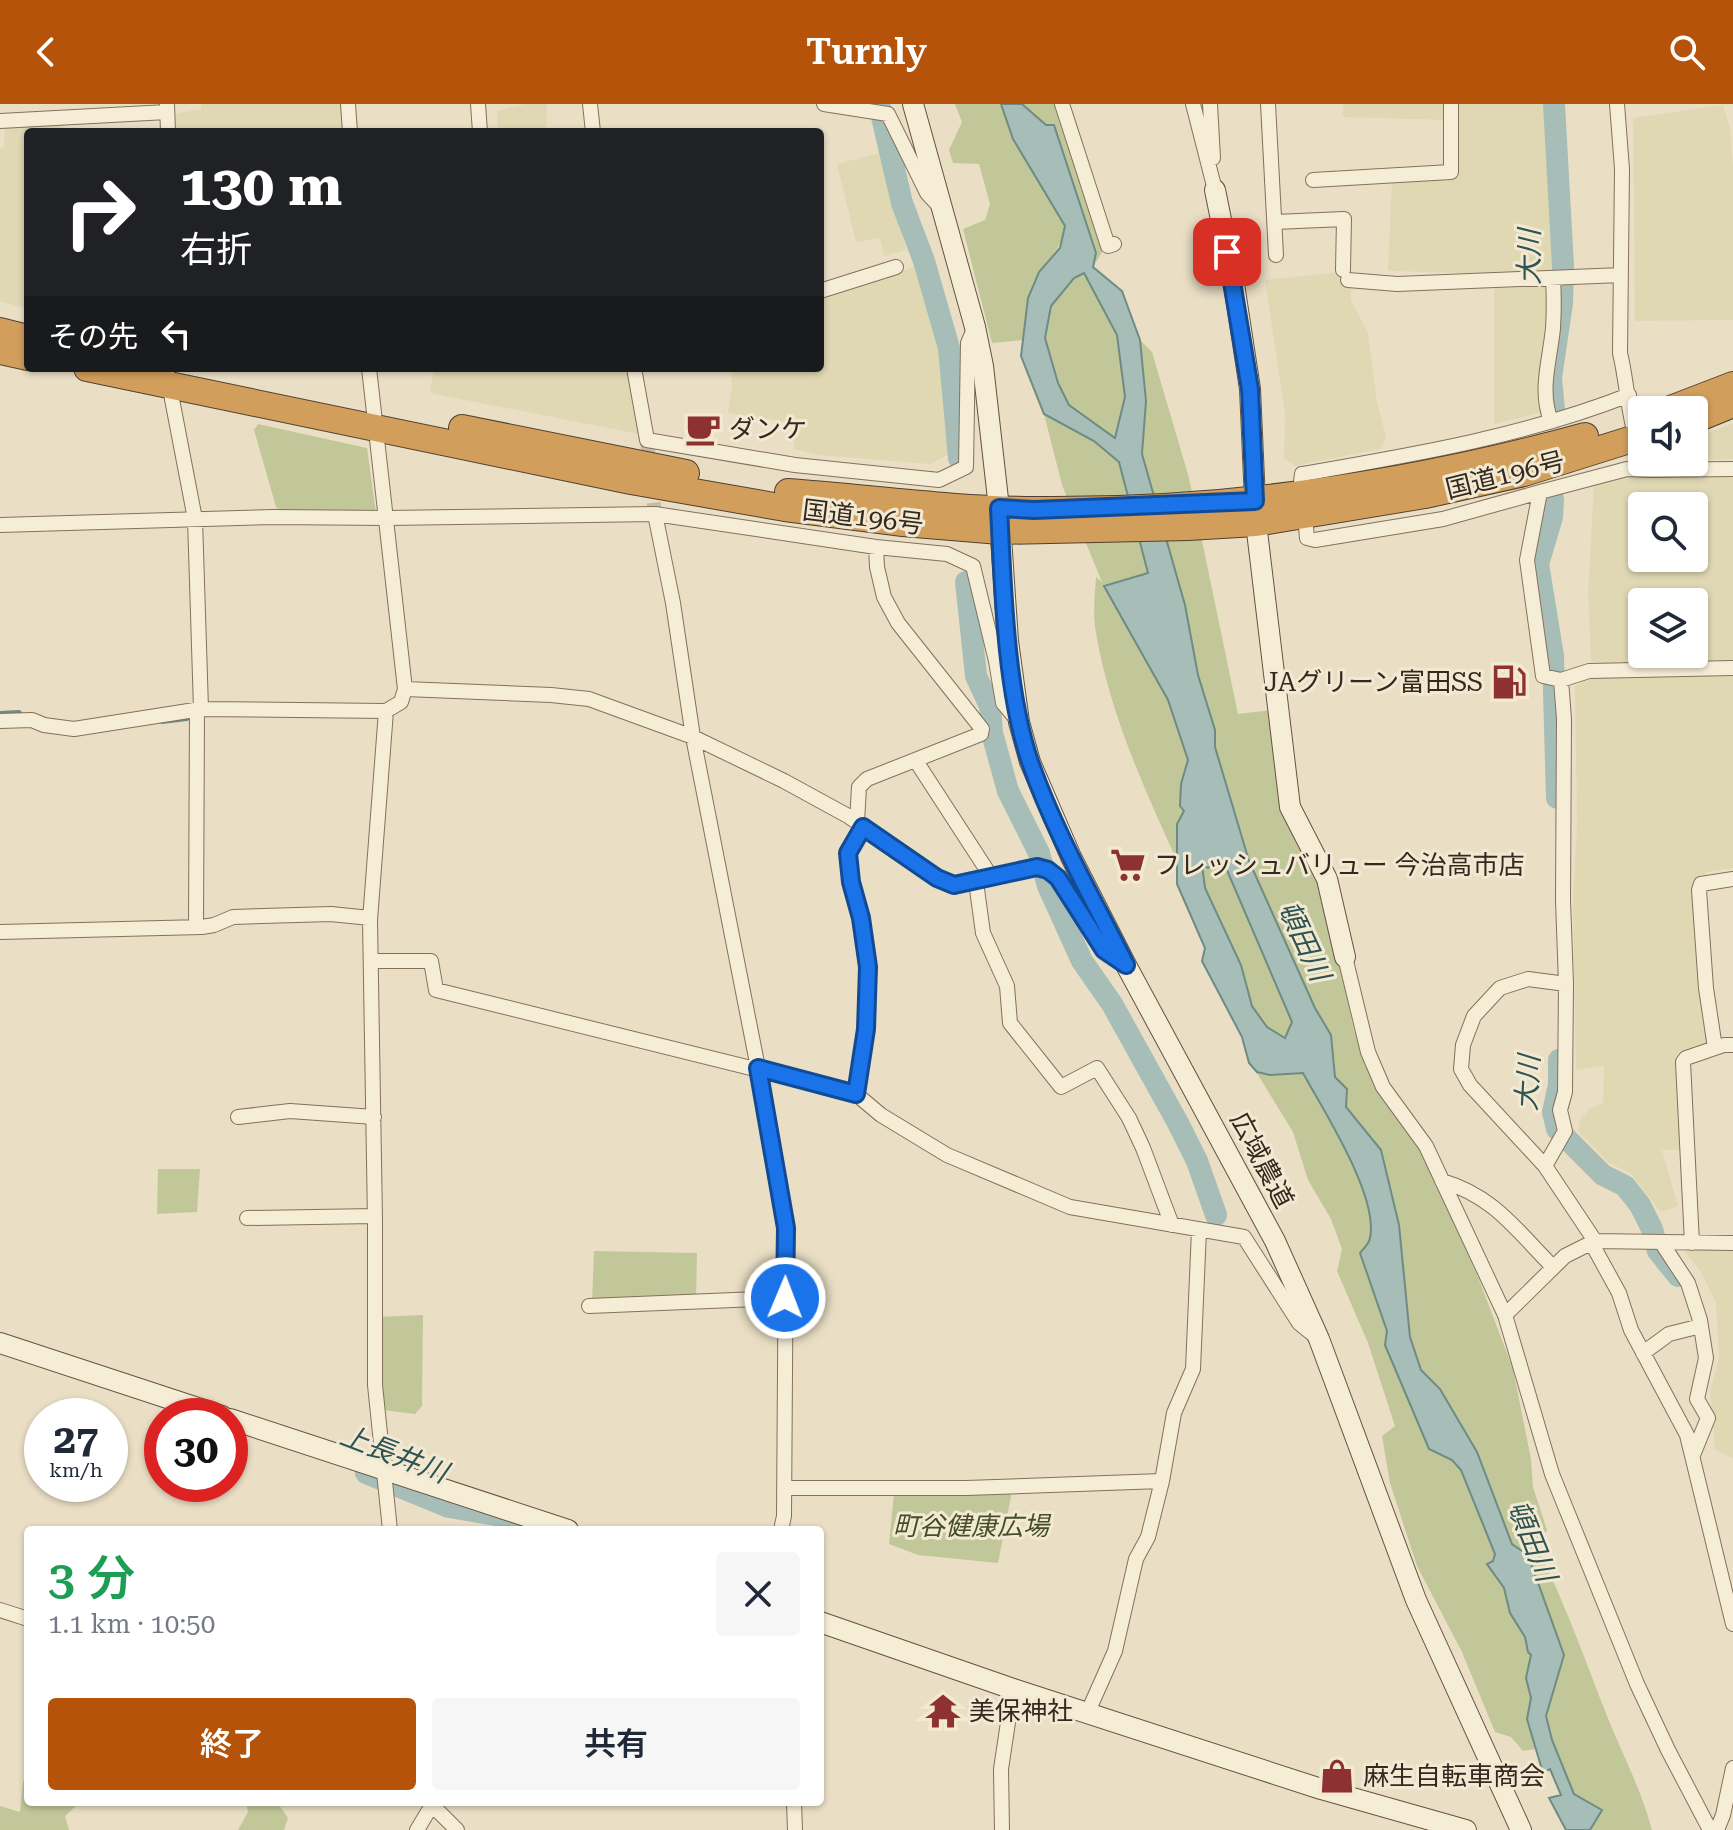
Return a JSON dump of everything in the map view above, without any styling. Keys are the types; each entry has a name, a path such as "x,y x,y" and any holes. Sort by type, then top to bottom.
{"highway":[{"path":"0,331 24,337"},
{"path":"0,351 24,356"},
{"name":"国道196号","path":"166,372 631,481 785,508 903,523 1185,517 1425,495 1628,446"},
{"path":"1704,396 1733,385"},
{"path":"1708,414 1733,404"}],"street":[{"path":"348,104 350,128"},
{"path":"478,104 480,128"},
{"path":"590,104 593,128"},
{"path":"824,104 888,114 927,193 942,208"},
{"name":"広域農道","path":"913,104 983,366 1000,519 1008,641 1019,722 1030,762 1071,857 1126,965 1275,1241 1319,1339 1416,1600 1521,1830"},
{"path":"1062,104 1108,246 1114,244"},
{"path":"1193,104 1234,284 1250,389 1256,512 1290,807 1327,879 1368,1052 1383,1087 1426,1146 1505,1315 1552,1474 1637,1684 1709,1829 1723,1815 1733,1768"},
{"path":"1268,104 1276,255"},
{"path":"1313,180 1451,172 1451,104"},
{"path":"1301,482 1302,474 1449,446 1551,421 1629,395 1620,353 1622,169 1617,104"},
{"path":"1215,106 1215,190"},
{"path":"0,121 167,108 168,128"},
{"path":"1275,222 1344,219 1345,275 1397,284 1621,275"},
{"path":"824,290 896,267"},
{"path":"1551,421 1545,405 1544,387 1552,331 1553,278"},
{"path":"635,372 647,440 795,465 939,480 966,467 968,343 975,327"},
{"path":"166,372 195,519 199,709 196,927"},
{"path":"0,721 32,720 74,729 199,709 386,711 401,702 405,689 369,372"},
{"path":"1708,462 1733,469"},
{"path":"1306,527 1307,538 1315,540 1443,519 1628,467"},
{"path":"1540,492 1527,560 1543,676 1561,680 1589,671 1733,668"},
{"path":"0,525 195,519 655,514 876,547 947,554 973,566 1003,703 1019,722"},
{"path":"655,514 673,603 693,737 786,1228 781,1526"},
{"path":"856,1094 866,1029 868,967 848,853 860,824 859,787 867,779 981,734 982,729 898,623 884,597 876,547"},
{"path":"1545,1166 1565,1131 1560,1110 1565,1092 1566,984 1561,680"},
{"path":"405,689 589,699 693,737 784,781 860,824 937,878 954,885 1037,867 1048,870 1058,878 1104,950 1126,965"},
{"path":"386,711 370,918 375,1385 390,1526"},
{"path":"916,761 992,878"},
{"path":"1715,1048 1706,988 1699,890 1701,884 1733,879"},
{"path":"976,882 983,933 1007,986 1010,1023 1061,1087 1097,1068 1134,1128 1172,1225"},
{"path":"0,932 196,927 214,925 233,917 331,914 370,918"},
{"path":"372,961 431,961 436,990 856,1094 881,1115 947,1155 1070,1207 1244,1237 1299,1323 1319,1339"},
{"path":"1566,984 1528,979 1500,988 1474,1016 1463,1045 1461,1069 1470,1085 1545,1166 1593,1242 1619,1293 1631,1330 1687,1435 1733,1624"},
{"path":"1692,1243 1683,1062 1686,1058 1715,1048 1733,1045"},
{"path":"238,1117 290,1111 374,1117"},
{"path":"1442,1181 1465,1188 1510,1219 1553,1267"},
{"path":"247,1218 375,1216"},
{"path":"1087,1714 1115,1651 1136,1559 1148,1537 1162,1481 1174,1413 1193,1369 1199,1230"},
{"path":"1505,1315 1565,1256 1593,1242 1733,1243"},
{"path":"1661,1242 1688,1283 1701,1326 1706,1358 1697,1399 1708,1418 1693,1455"},
{"path":"589,1306 785,1298"},
{"path":"1643,1353 1669,1334 1701,1326"},
{"path":"0,1343 167,1398"},
{"path":"248,1425 556,1526"},
{"path":"784,1488 966,1488 1162,1481"},
{"path":"0,1610 24,1618"},
{"path":"824,1623 1087,1714 1321,1789 1466,1830"},
{"path":"1002,1830 1001,1769 1013,1689"},
{"path":"417,1830 429,1806"},
{"path":"432,1806 457,1830"},
{"path":"794,1806 795,1830"}],"shaded area":[{"path":"201,104 342,104 342,128 176,128 175,114 201,109"},
{"path":"525,104 547,104 546,128 498,128 497,111"},
{"path":"1344,104 1447,104 1447,120 1342,117"},
{"path":"1457,104 1550,104 1556,270 1497,274 1388,271 1392,180 1448,177"},
{"path":"1723,105 1730,128 1733,166 1733,320 1635,321 1633,118"},
{"path":"63,123 63,128 24,128 24,308 0,301 0,148 4,147 5,127"},
{"path":"883,152 906,250 884,256 880,238 856,242 837,164"},
{"path":"917,266 940,334 949,454 930,464 819,455 794,449 794,423 728,413 731,372 824,372 824,297"},
{"path":"1351,271 1351,300 1368,333 1377,402 1386,438 1380,449 1295,466 1284,458 1285,414 1265,280"},
{"path":"1550,282 1543,412 1494,424 1494,284"},
{"path":"433,372 629,372 639,434 430,393"},
{"path":"1733,423 1733,459 1708,460 1708,433"},
{"path":"1626,473 1628,476 1708,476 1708,473 1733,473 1733,662 1708,663 1708,588 1628,588 1628,663 1591,662 1588,594 1594,485"},
{"path":"1733,672 1733,868 1707,872 1700,881 1710,1045 1684,1053 1683,1150 1662,1150 1678,1206 1661,1212 1630,1173 1609,1163 1578,1131 1580,1120 1589,1109 1603,1103 1604,1066 1576,1070 1573,905 1577,824 1575,687 1589,676"},
{"path":"1680,1246 1733,1247 1733,1458 1715,1450 1710,1392 1719,1358 1716,1302 1701,1272"}],"green space":[{"path":"955,104 1001,104 1013,139 1065,226 1058,247 1032,287 1023,340 992,343 963,229 985,220 990,204 979,164 953,163 949,150 962,122"},
{"path":"1022,104 1054,104 1104,249 1093,267 1046,125"},
{"path":"1084,272 1117,335 1125,397 1116,438 1069,405 1058,383 1045,338 1051,306 1074,278"},
{"path":"1140,340 1152,352 1189,478 1238,714 1271,710 1322,882 1354,1030 1371,1077 1420,1147 1478,1277 1513,1369 1531,1459 1533,1487 1547,1530 1538,1549 1638,1788 1652,1830 1590,1830 1552,1740 1546,1716 1564,1655 1512,1544 1477,1452 1440,1389 1421,1370 1410,1337 1399,1225 1381,1151 1346,1107 1347,1089 1335,1078 1331,1035 1315,1008 1249,861 1215,747 1215,730 1198,675 1185,605 1142,454 1146,401"},
{"path":"1044,414 1101,446 1117,460 1125,479 1148,573 1104,586 1168,700 1188,760 1181,784 1180,806 1185,810 1176,841 1177,861 1128,747 1109,688 1094,621 1096,577 1102,582 1062,485"},
{"path":"258,424 367,448 376,513 283,512 276,507 254,430"},
{"path":"1223,861 1292,1022 1285,1038 1267,1027 1252,1006 1241,965 1205,888 1201,865 1208,868"},
{"path":"1255,1070 1270,1075 1303,1073 1336,1130 1358,1177 1371,1221 1369,1240 1361,1253 1387,1331 1385,1345 1429,1448 1453,1460 1461,1470 1494,1549 1494,1561 1488,1565 1504,1588 1510,1613 1517,1621 1532,1655 1526,1678 1531,1698 1527,1719 1536,1749 1523,1751 1511,1737 1495,1732 1462,1652 1417,1566 1390,1483 1382,1436 1395,1426 1368,1343 1337,1271 1342,1249 1331,1219 1308,1180 1293,1132"},
{"path":"158,1169 200,1169 197,1212 157,1214"},
{"path":"594,1251 697,1253 696,1299 592,1302"},
{"path":"423,1315 422,1406 415,1414 383,1410 378,1317"},
{"name":"町谷健康広場","path":"1012,1491 998,1563 918,1555 889,1544 894,1493"},
{"path":"24,1780 24,1806 76,1806 65,1816 69,1830 0,1830 0,1806 20,1812"},
{"path":"247,1806 280,1806 288,1818 284,1830 238,1830 248,1812"}],"water":[{"path":"1001,104 1022,104 1046,125 1054,125 1096,253 1093,267 1122,291 1140,340 1146,401 1142,454 1185,605 1198,675 1215,730 1215,747 1249,861 1315,1008 1331,1035 1335,1077 1347,1089 1346,1107 1381,1150 1399,1225 1410,1337 1421,1370 1440,1389 1477,1452 1512,1544 1528,1555 1564,1655 1546,1716 1552,1740 1574,1794 1602,1810 1590,1830 1566,1830 1549,1798 1561,1795 1550,1769 1543,1773 1527,1719 1531,1698 1526,1678 1531,1655 1525,1637 1510,1613 1504,1588 1487,1564 1493,1561 1495,1554 1461,1470 1452,1460 1429,1449 1385,1345 1387,1331 1360,1253 1369,1240 1371,1220 1358,1177 1303,1073 1270,1075 1257,1072 1249,1063 1242,1037 1202,961 1205,948 1177,884 1177,824 1184,811 1180,806 1181,784 1188,760 1168,700 1104,586 1148,573 1119,462 1094,441 1044,414 1021,356 1028,298 1039,272 1060,248 1065,226 1013,139","holes":["1084,273 1117,335 1125,397 1115,438 1069,405 1058,383 1045,338 1051,306 1074,278","1223,861 1292,1022 1285,1038 1267,1027 1252,1006 1241,965 1205,888 1202,865 1208,868"]}],"waterway":[{"path":"879,104 902,203 924,261 949,348 959,458"},
{"name":"大川","path":"1554,104 1563,266 1562,303 1551,378 1554,410"},
{"name":"大川","path":"1553,499 1552,517 1538,564 1553,656 1557,798"},
{"path":"966,582 976,676 990,706 992,733 1008,791 1039,853 1048,886 1082,961 1112,1004 1178,1123 1197,1161 1216,1215"},
{"path":"0,713 19,712 23,716"},
{"path":"162,722 187,719"},
{"name":"大川","path":"1559,1060 1559,1085 1553,1112 1557,1129 1603,1175 1625,1186 1640,1205 1652,1229 1658,1251 1678,1276"},
{"name":"上長井川","path":"366,1473 449,1507 512,1520"}],"tunnel":[{"path":"647,440 655,514"}],"place":[{"name":"ダンケ","path":"703,429"},
{"name":"JAグリーン富田SS","path":"1509,682"},
{"name":"フレッシュバリュー 今治高市店","path":"1128,865"},
{"name":"美保神社","path":"943,1711"},
{"name":"麻生自転車商会","path":"1337,1776"}],"route":[{"path":"785,1298 786,1228 758,1068 856,1094 866,1029 868,967 848,853 863,827 937,878 954,885 1037,867 1048,870 1058,878 1104,950 1126,965 1071,857 1030,762 1019,722 1008,641 999,508 1182,506 1255,501 1250,389 1227,252"}],"water label":[{"name":"頓田川","path":"1304,941"},
{"name":"頓田川","path":"1532,1541"}]}
